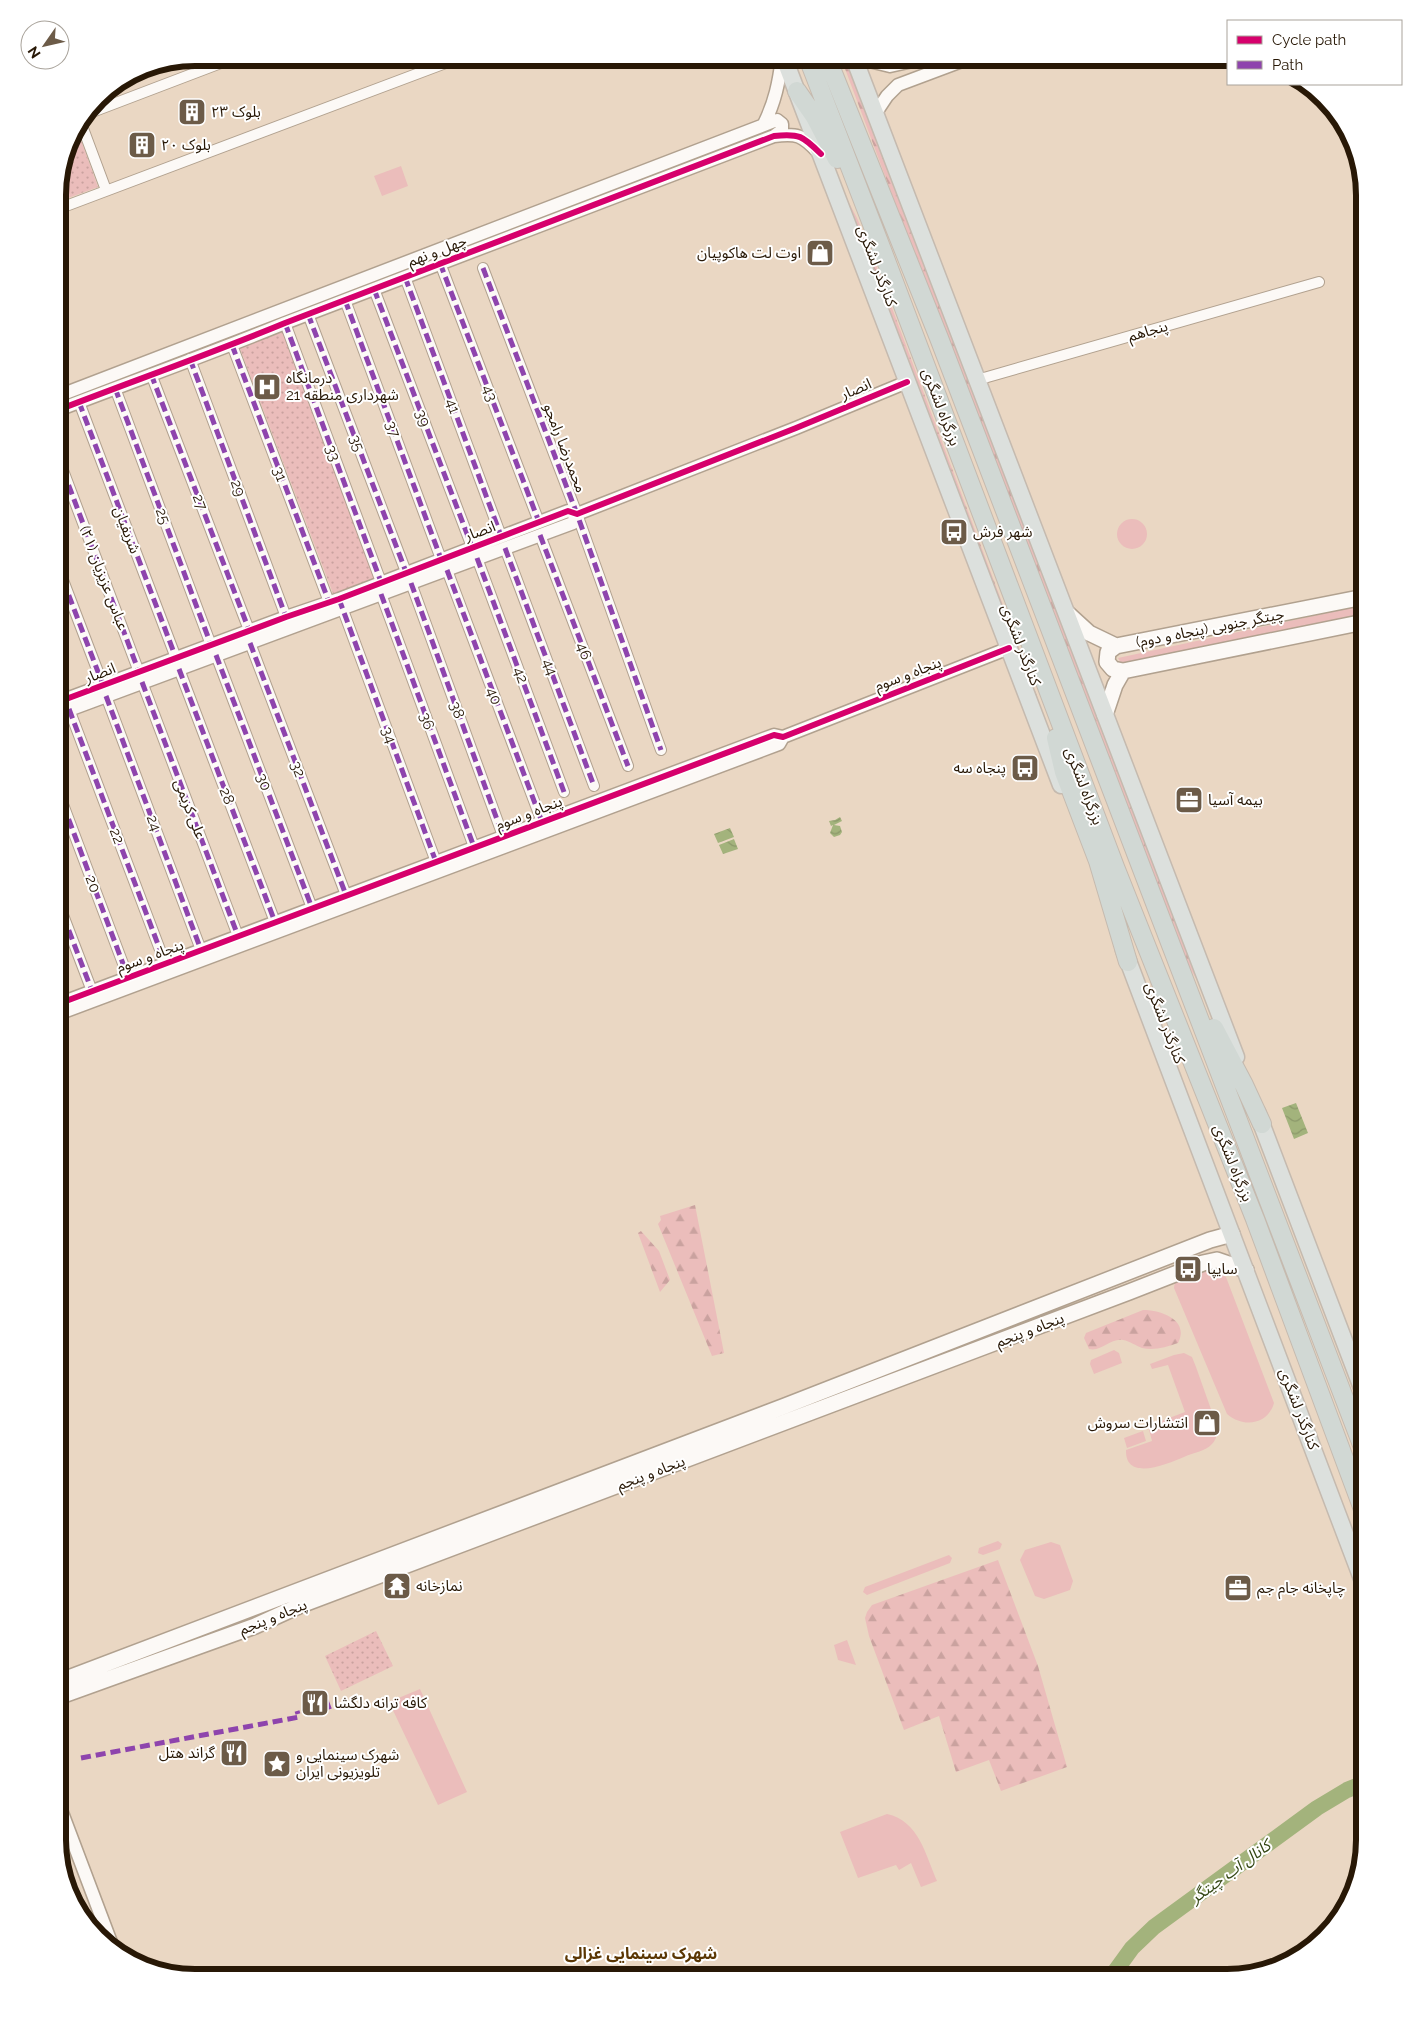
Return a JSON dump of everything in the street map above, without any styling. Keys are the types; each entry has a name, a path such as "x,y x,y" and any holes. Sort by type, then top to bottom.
{"highway":[{"name":"بزرگراه لشگری","path":"811,67 876,233 1039,669 1255,1219 1356,1490"},
{"name":"بزرگراه لشگری","path":"831,67 939,338 1356,1429"},
{"path":"796,91 814,116 876,233"},
{"path":"1039,669 1064,772 1098,861 1128,962"},
{"path":"1182,972 1244,1085 1262,1124"}],"main road":[{"name":"کنارگذر لشگری","path":"787,67 1356,1563"},
{"path":"858,67 1356,1371"},
{"name":"چیتگر جنوبی (پنجاه و دوم)","path":"1066,612 1090,633 1116,646 1356,599"},
{"name":"چیتگر جنوبی (پنجاه و دوم)","path":"1123,671 1356,624"},
{"path":"1105,715 1115,685 1123,671 1113,669 1107,662 1108,652 1116,646"},
{"name":"پنجاه و پنجم","path":"787,1413 1205,1242 1232,1234"},
{"path":"1205,1242 1211,1261 1217,1260 1246,1270"},
{"name":"پنجاه و پنجم","path":"66,1679 298,1599 787,1413 1211,1261"},
{"name":"پنجاه و پنجم","path":"66,1694 255,1626 298,1599"}],"street":[{"path":"100,109 210,67"},
{"path":"67,205 434,67"},
{"path":"764,124 779,87 782,67"},
{"path":"875,114 887,96 898,85 946,67"},
{"path":"764,124 776,120 782,124 782,130 774,136"},
{"name":"چهل و نهم","path":"67,393 764,124"},
{"path":"84,131 106,190"},
{"name":"چهل و نهم","path":"67,407 774,136 789,134 800,136 821,154"},
{"name":"43","path":"440,263 539,529"},
{"name":"محمدرضا رامجو","path":"483,268 577,514 661,750"},
{"name":"41","path":"405,277 503,542"},
{"name":"پنجاهم","path":"977,380 1319,282"},
{"name":"39","path":"374,288 475,553"},
{"name":"37","path":"345,300 444,564"},
{"name":"35","path":"308,314 409,578"},
{"name":"33","path":"285,323 381,588"},
{"name":"31","path":"232,345 337,603"},
{"name":"29","path":"190,359 286,617"},
{"name":"27","path":"151,374 250,636"},
{"name":"انصار","path":"67,705 539,529 573,523 577,514 907,382"},
{"name":"25","path":"115,388 214,650"},
{"name":"شریفیان","path":"79,402 177,664"},
{"name":"عباس عزیزیان (۲۱)","path":"67,480 141,677"},
{"name":"46","path":"539,529 628,766"},
{"name":"44","path":"503,542 594,786"},
{"name":"42","path":"475,553 564,792"},
{"name":"40","path":"444,564 542,822"},
{"name":"38","path":"409,578 504,836"},
{"name":"36","path":"381,588 474,847"},
{"name":"24","path":"67,590 201,950"},
{"name":"انصار","path":"250,636 286,617 337,603"},
{"name":"34","path":"337,603 436,862"},
{"name":"32","path":"250,636 346,895"},
{"name":"پنجاه و سوم","path":"67,1001 774,735 783,737 1009,648"},
{"name":"30","path":"214,650 312,908"},
{"name":"28","path":"177,664 275,922"},
{"name":"علی کریمی","path":"141,677 238,936"},
{"name":"22","path":"67,715 165,963"},
{"name":"پنجاه و سوم","path":"67,1011 779,744 783,737"},
{"name":"20","path":"67,814 128,977"},
{"path":"67,924 92,991"},
{"path":"66,1823 108,1934"}],"green space":[{"path":"844,67 851,67 1210,1003 1176,944"},
{"path":"80,138 98,187 67,198 69,170"},
{"path":"401,166 408,186 382,196 374,176"},
{"path":"830,167 857,218 870,249 1040,704 1044,728"},
{"path":"285,329 378,580 334,596 239,346"},
{"path":"1132,519 1143,523 1147,534 1143,545 1132,549 1121,545 1117,534 1121,523"},
{"path":"1356,607 1356,618 1122,665 1118,658"},
{"path":"695,1205 724,1353 712,1356 658,1224 661,1220 660,1216"},
{"path":"641,1231 659,1251 670,1280 660,1292 638,1233"},
{"path":"1209,1268 1226,1277 1274,1403 1271,1410 1261,1420 1254,1422 1240,1421 1227,1414 1174,1288 1175,1280"},
{"path":"1143,1310 1165,1314 1177,1322 1181,1335 1178,1343 1151,1349 1142,1348 1128,1341 1118,1340 1098,1349 1089,1349 1084,1338 1086,1333"},
{"path":"1114,1350 1119,1353 1122,1363 1094,1374 1090,1364 1091,1360"},
{"path":"1184,1353 1192,1357 1196,1367 1218,1429 1215,1439 1206,1448 1159,1466 1140,1468 1133,1466 1128,1460 1126,1450 1152,1441 1148,1426 1185,1412 1168,1365 1152,1369 1150,1364"},
{"path":"1143,1431 1146,1441 1127,1448 1124,1438"},
{"path":"998,1541 1002,1544 1000,1549 983,1555 978,1553 979,1548"},
{"path":"1051,1542 1060,1545 1073,1581 1070,1590 1044,1599 1035,1596 1020,1560 1025,1550"},
{"path":"949,1555 952,1558 950,1563 867,1595 863,1592 865,1587"},
{"path":"998,1560 1038,1666 1067,1767 1001,1791 989,1760 956,1772 939,1716 904,1730 869,1636 865,1618 872,1605"},
{"path":"376,1631 393,1666 341,1691 325,1656"},
{"path":"847,1640 856,1665 838,1660 834,1645"},
{"path":"420,1689 467,1792 438,1805 389,1702"},
{"path":"887,1814 898,1818 914,1831 920,1840 937,1881 921,1887 911,1863 899,1870 896,1865 858,1878 840,1832"}],"water":[{"path":"840,817 842,821 834,825 840,826 842,832 834,837 830,833 833,825 831,826 829,821"},
{"path":"730,828 734,837 718,843 714,834"},
{"path":"734,839 738,849 723,854 719,845"},
{"path":"1296,1103 1308,1133 1294,1139 1282,1108"}],"waterway":[{"name":"کانال آب چیتگر","path":"1117,1969 1132,1948 1154,1927 1317,1808 1356,1786"}],"marked path":[{"path":"440,263 539,522"},
{"path":"483,268 577,514 661,750"},
{"path":"405,277 501,536"},
{"path":"374,289 472,547"},
{"path":"345,300 441,559"},
{"path":"308,314 406,572"},
{"path":"285,323 381,582"},
{"path":"232,345 329,602"},
{"path":"190,359 286,617"},
{"path":"151,374 249,630"},
{"path":"115,388 211,645"},
{"path":"79,402 176,658"},
{"path":"67,480 139,672"},
{"path":"540,535 628,766"},
{"path":"505,548 594,786"},
{"path":"477,558 564,792"},
{"path":"447,570 542,822"},
{"path":"411,583 503,836"},
{"path":"67,590 103,685"},
{"path":"381,594 474,847"},
{"path":"339,599 436,862"},
{"path":"250,643 346,895"},
{"path":"216,655 312,908"},
{"path":"179,669 275,922"},
{"path":"142,682 238,936"},
{"path":"106,696 201,950"},
{"path":"69,709 165,963"},
{"path":"67,814 128,977"},
{"path":"67,924 92,991"},
{"path":"326,1700 330,1711"},
{"path":"81,1758 299,1717 297,1711"}],"cycle path":[{"path":"67,407 774,136 789,135 800,137 810,143 821,154"},
{"path":"67,699 339,599 568,511 577,514 907,382"},
{"path":"67,1001 774,735 783,737 1009,648"}],"place":[{"name":"بلوک ۲۳","path":"192,112"},
{"name":"بلوک ۲۰","path":"142,145"},
{"name":"اوت لت هاکوپیان","path":"820,253"},
{"name":"درمانگاه شهرداری منطقه 21","path":"267,387"},
{"name":"شهر فرش","path":"954,532"},
{"name":"پنجاه سه","path":"1025,768"},
{"name":"بیمه آسیا","path":"1189,800"},
{"name":"سایپا","path":"1188,1269"},
{"name":"انتشارات سروش","path":"1207,1423"},
{"name":"نمازخانه","path":"397,1586"},
{"name":"چاپخانه جام جم","path":"1238,1588"},
{"name":"کافه ترانه دلگشا","path":"315,1703"},
{"name":"گراند هتل","path":"234,1753"},
{"name":"شهرک سینمایی و تلویزیونی ایران","path":"277,1764"}],"district":[{"name":"شهرک سینمایی غزالی","path":"641,1953"}]}
